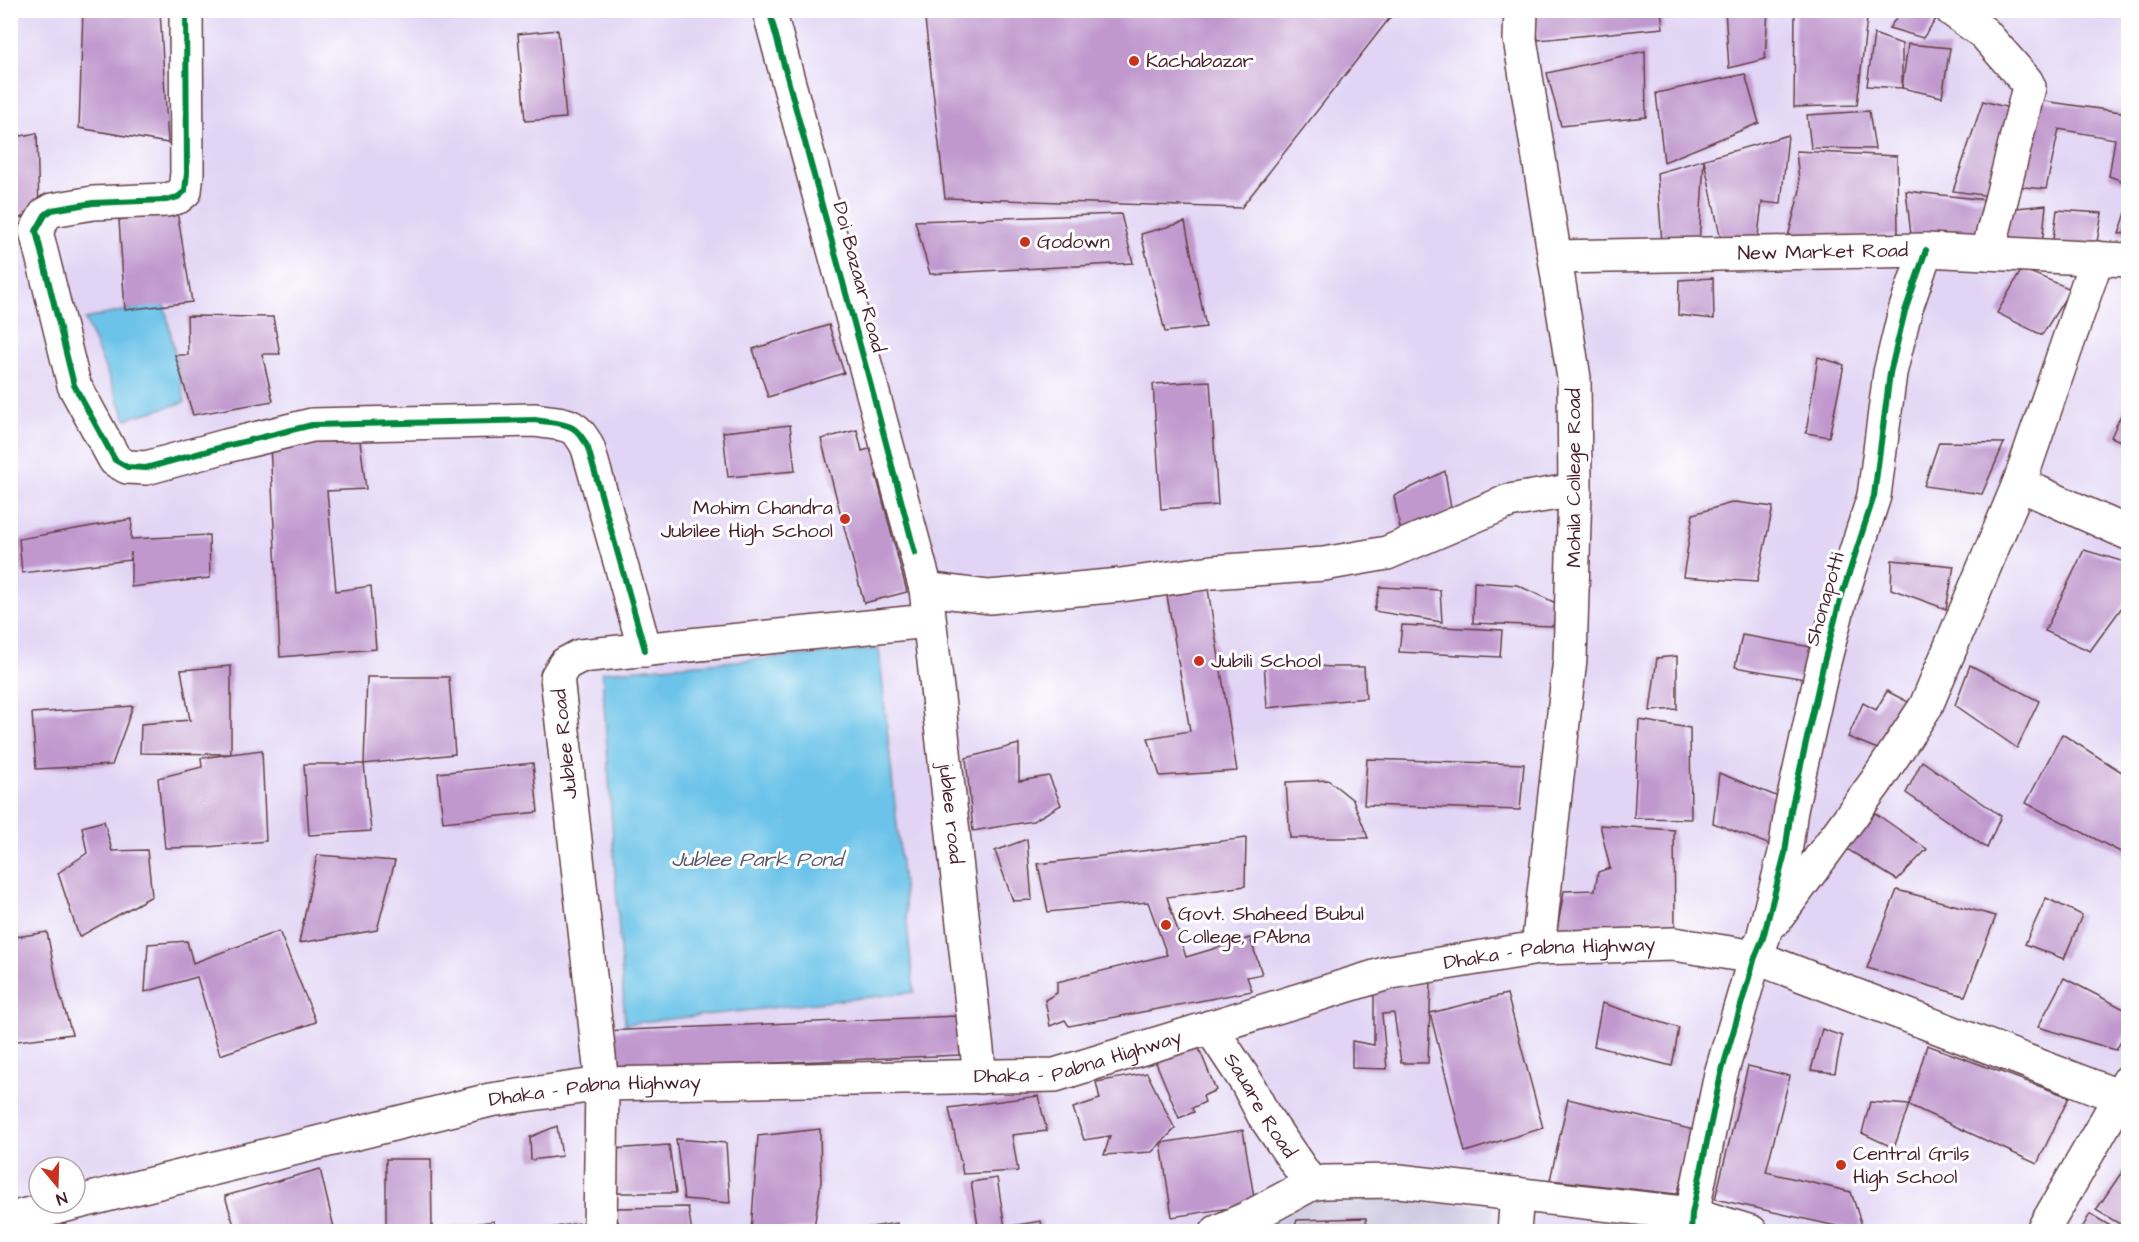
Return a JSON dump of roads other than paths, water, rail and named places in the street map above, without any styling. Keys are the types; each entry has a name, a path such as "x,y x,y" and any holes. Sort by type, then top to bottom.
{"street":[{"path":"186,10 187,173 184,191 178,198 166,200 93,203 52,210 45,215 36,231 74,385 115,460 127,467 146,468 312,425 535,420 572,426 580,433 588,448 645,650"},
{"name":"Doi Bazaar Road","path":"769,10 915,554"},
{"path":"1952,10 1984,33 2029,87 1988,253"},
{"name":"Mohila College Road","path":"1516,11 1574,378 1575,490 1570,659 1538,948"},
{"name":"New Market Road","path":"1555,257 1926,250 2113,259"},
{"name":"Shonapotti","path":"1692,1223 1720,1074 1785,853 1791,810 1826,656 1839,604 1874,496 1890,373 1903,321 1926,250"},
{"path":"1759,947 1786,904 1876,782 1926,706 2113,259"},
{"path":"2019,484 2128,533"},
{"name":"Jublee Road","path":"602,1084 557,677 565,664 580,656 645,650 927,605 1121,585 1212,572 1324,564 1387,553 1509,501 1575,490"},
{"name":"jublee road","path":"915,554 927,605 980,1077"},
{"name":"Dhaka - Pabna Highway","path":"10,1219 490,1100 602,1084 1055,1075 1391,972 1538,948 1674,944 1759,947 2126,1093"},
{"name":"Sauare Road","path":"1210,1027 1247,1083 1263,1114 1311,1184"},
{"path":"600,1232 602,1084"},
{"path":"2042,1232 2126,1093"},
{"path":"1217,1232 1311,1184 1399,1181 1517,1194 1751,1232"},
{"path":"1514,1232 1517,1194"}],"water":[{"path":"164,302 185,402 126,419 85,319"},
{"name":"Jublee Park Pond","path":"879,649 914,992 625,1024 602,672"}],"place":[{"name":"Kachabazar","path":"1134,61"},
{"name":"Godown","path":"1025,242"},
{"name":"Mohim Chandra Jubilee High School","path":"845,519"},
{"name":"Jubili School","path":"1199,661"},
{"name":"Govt. Shaheed Bubul College, PAbna","path":"1166,925"},
{"name":"Central Grils High School","path":"1841,1165"}]}
